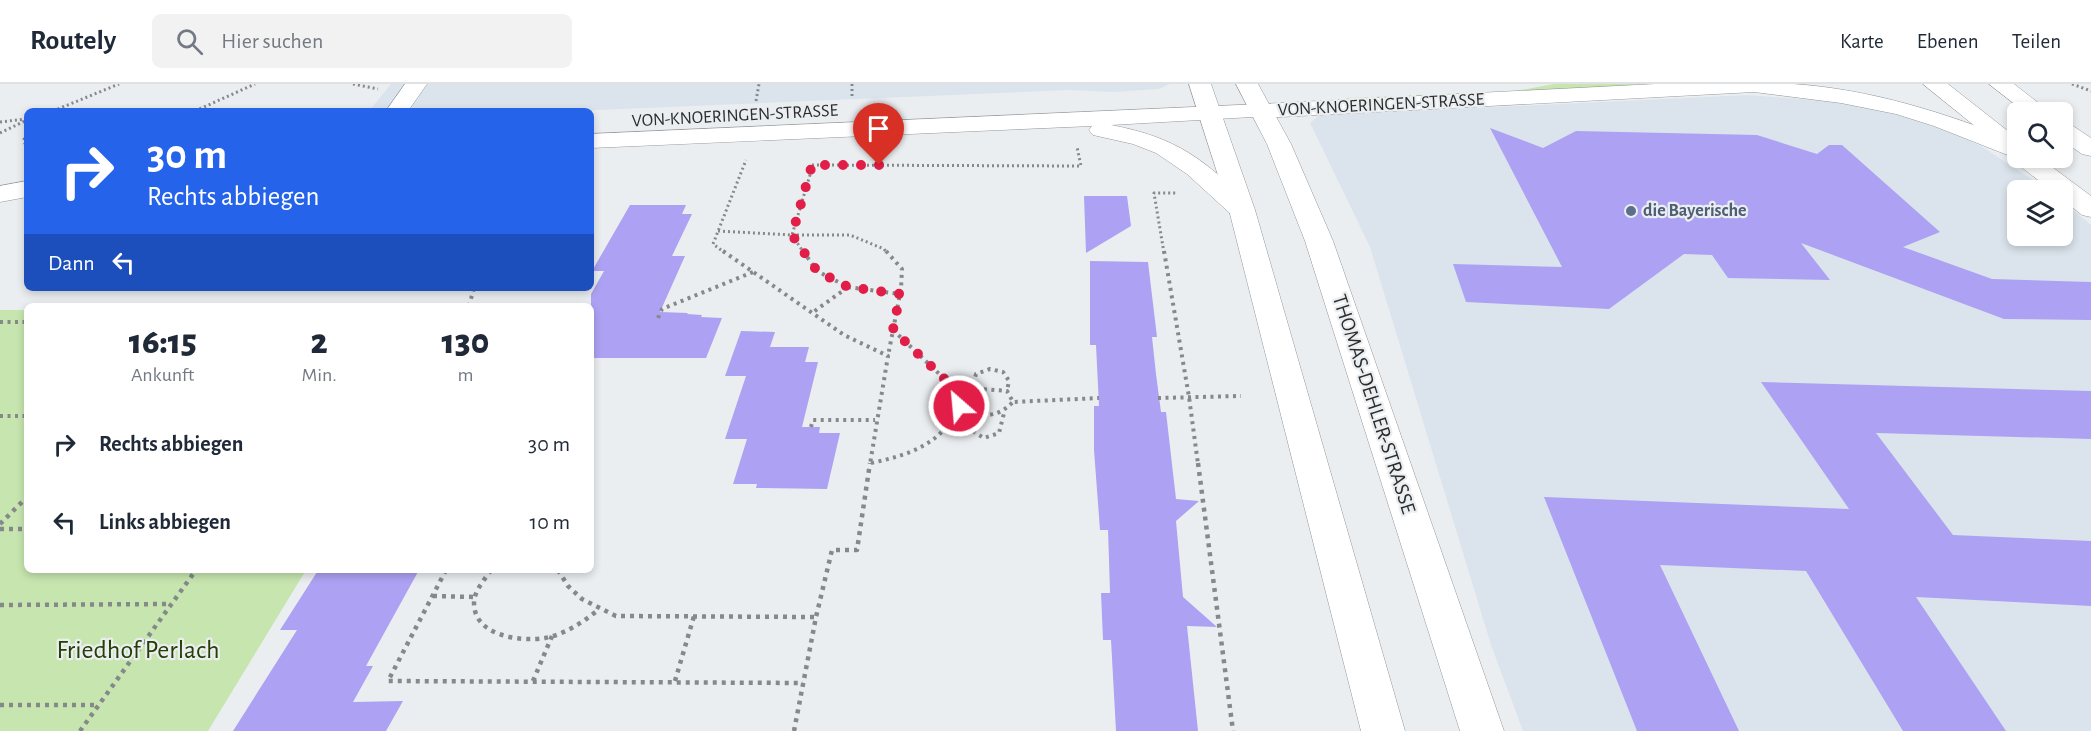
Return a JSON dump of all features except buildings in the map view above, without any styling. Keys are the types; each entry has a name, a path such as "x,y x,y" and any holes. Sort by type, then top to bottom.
{"street":[{"path":"399,108 416,84"},
{"name":"VON-KNOERINGEN-STRASSE","path":"1253,96 1423,84"},
{"name":"VON-KNOERINGEN-STRASSE","path":"594,123 1205,97 1749,87 1785,84"},
{"path":"1934,84 2007,143"},
{"path":"2000,84 2025,102"},
{"path":"1749,87 1808,92 1888,106 1943,121 2007,148"},
{"name":"THOMAS-DEHLER-STRASSE","path":"1253,96 1291,171 1339,297 1482,731"},
{"path":"1205,97 1242,210 1383,731"},
{"name":"VON-KNOERINGEN-STRASSE","path":"594,141 1013,122 1205,97"},
{"name":"VON-KNOERINGEN-STRASSE","path":"1013,122 1076,126 1149,141 1166,148 1198,170 1242,210"},
{"path":"2073,137 2091,149"},
{"path":"2038,168 2091,209"},
{"path":"0,194 24,190"}],"path":[{"path":"60,108 119,84"},
{"path":"202,108 255,84"},
{"path":"353,84 380,90"},
{"path":"756,100 759,84"},
{"path":"852,84 852,96"},
{"path":"2072,84 2091,91"},
{"path":"0,122 24,120"},
{"path":"0,133 24,121"},
{"path":"812,165 1081,166 1076,138"},
{"path":"792,235 815,156"},
{"path":"746,159 713,244 844,335 888,356"},
{"path":"1182,194 1154,193 1189,397 1233,731"},
{"path":"718,231 850,235 884,249 902,269 900,294 875,420 871,463 857,550 832,550 816,616 794,731"},
{"path":"792,235 817,271 848,287 900,294"},
{"path":"658,318 662,309 754,272"},
{"path":"812,313 848,287"},
{"path":"0,322 24,322"},
{"path":"871,463 891,459 921,448 948,428 959,406 954,388 893,330"},
{"path":"970,391 976,374 990,369 1003,372 1009,381 1007,391 1013,402"},
{"path":"958,396 987,388 1007,391"},
{"path":"1158,398 1241,396"},
{"path":"969,411 969,429 984,438 999,433 1004,413 1013,402 1099,398"},
{"path":"959,406 986,417 1004,413"},
{"path":"0,416 24,416"},
{"path":"811,427 813,420 875,420"},
{"path":"0,524 24,499"},
{"path":"0,529 24,528"},
{"path":"80,731 194,573"},
{"path":"444,573 388,681 803,683"},
{"path":"489,573 474,603 477,614 484,625 502,636 518,640 552,636 575,627 598,610"},
{"path":"560,573 578,595 598,610 616,616 816,616"},
{"path":"433,596 476,597"},
{"path":"0,605 171,604"},
{"path":"675,681 694,616"},
{"path":"533,681 552,636"},
{"path":"0,705 98,705"}],"shaded area":[{"path":"391,84 1170,84 1159,89 1114,92 1069,90 594,110 594,108 371,108"},
{"path":"1747,95 1842,102 1907,117 1947,131 1981,146 2007,163 2007,168 2014,168 2033,180 2007,180 2007,246 2073,246 2073,210 2091,225 2091,731 1523,731 1491,645 1370,247 1310,123 1318,116"}],"green space":[{"path":"1554,84 1635,84 1611,90 1348,102 1346,98 1515,91"},
{"name":"Friedhof Perlach","path":"0,310 24,310 24,573 304,573 208,731 0,731"}],"place":[{"name":"die Bayerische","path":"1631,211"}],"route":[{"path":"879,165 812,165 792,235 817,271 848,287 900,294 893,330 954,388 959,406"}]}
